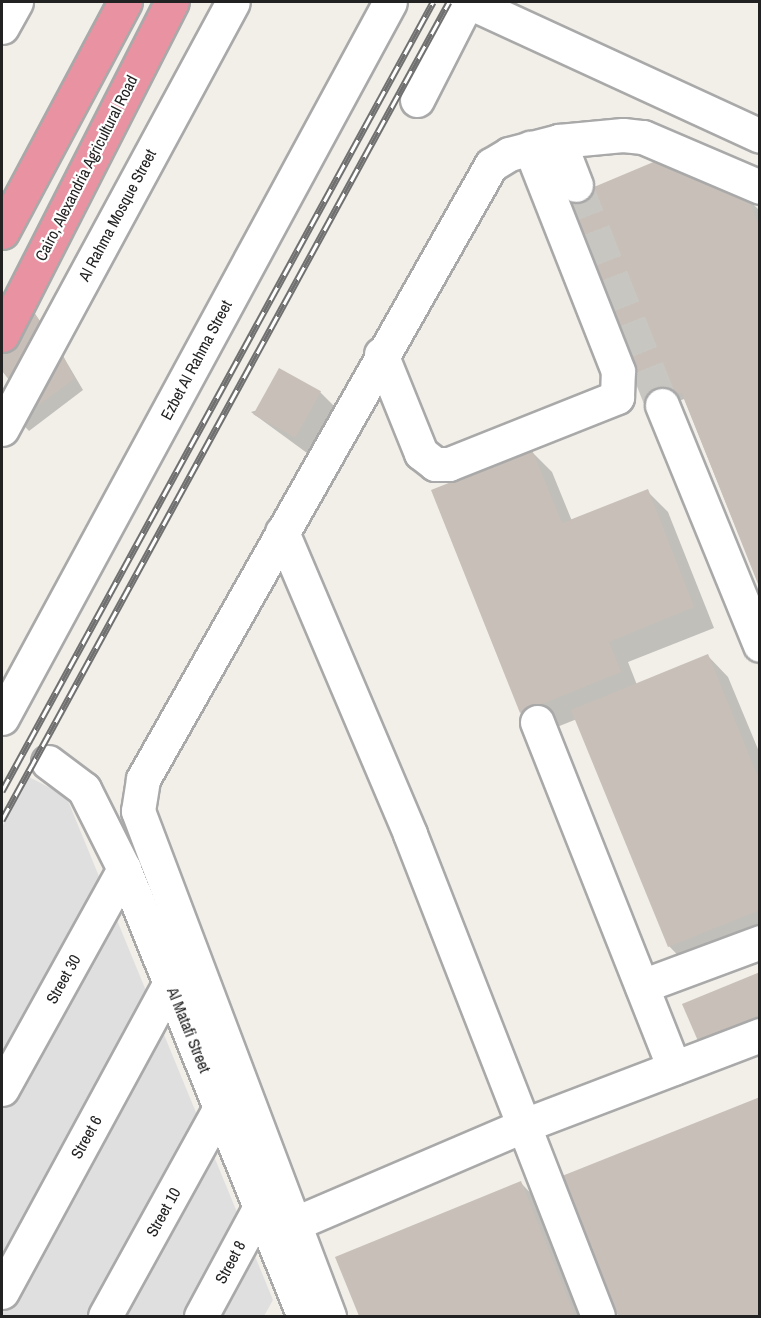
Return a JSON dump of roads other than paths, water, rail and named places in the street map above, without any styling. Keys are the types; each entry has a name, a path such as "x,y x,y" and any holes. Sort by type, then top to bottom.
{"highway":[{"path":"2,232 125,2"},
{"name":"Cairo, Alexandria Agricultural Road","path":"2,335 172,2"}],"street":[{"path":"2,27 16,2"},
{"name":"Al Rahma Mosque Street","path":"2,429 233,2"},
{"name":"Ezbet Al Rahma Street","path":"2,718 390,2"},
{"path":"417,100 468,2 759,136"},
{"path":"329,1317 296,1223 138,811 143,779 480,179 509,154 604,134 644,137 759,187"},
{"path":"544,145 576,185"},
{"path":"381,354 422,453 435,464 449,464 617,397 618,371 544,145"},
{"path":"662,405 759,645"},
{"path":"282,532 410,834 598,1317"},
{"path":"537,722 674,1068"},
{"name":"Al Matafi Street","path":"48,762 84,789 124,869 260,1207 294,1310"},
{"name":"Street 30","path":"2,1089 124,869"},
{"path":"642,986 759,942"},
{"name":"Street 6","path":"2,1292 170,983"},
{"path":"296,1223 522,1126 759,1035"},
{"name":"Street 10","path":"105,1317 220,1108"},
{"name":"Street 8","path":"201,1317 260,1207"}],"tunnel":[{"path":"576,185 662,405"}],"railway":[{"path":"2,791 433,2"},
{"path":"2,820 449,2"}]}
